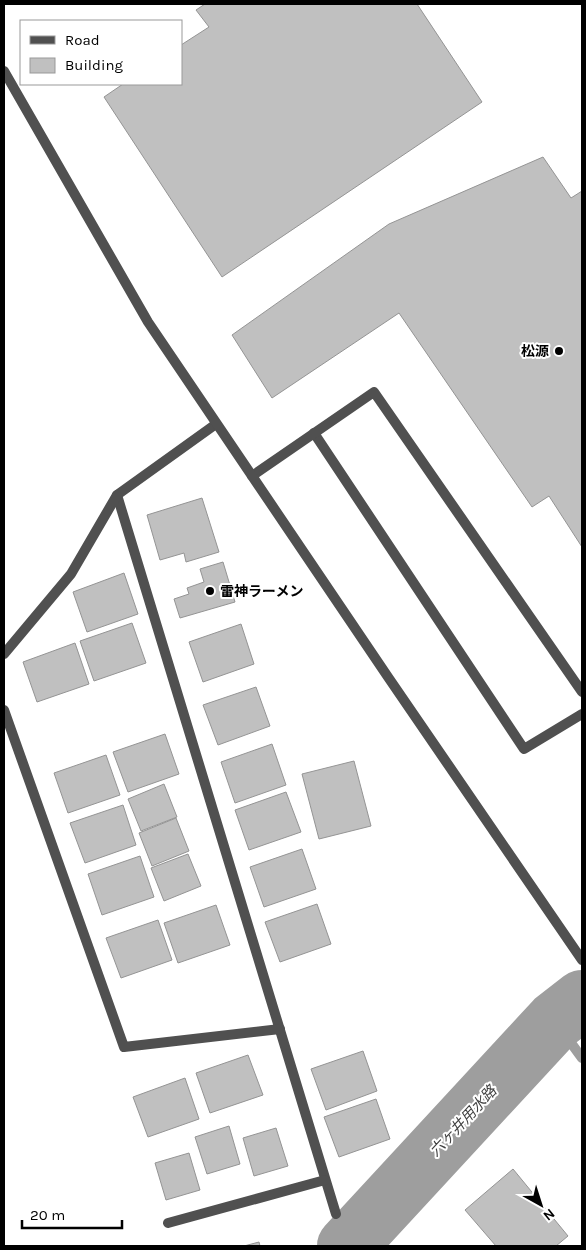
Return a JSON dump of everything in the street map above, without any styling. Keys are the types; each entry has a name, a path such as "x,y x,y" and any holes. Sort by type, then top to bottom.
{"street":[{"path":"4,71 148,322 582,960"},
{"path":"252,476 374,392 582,692"},
{"path":"4,654 71,574 118,495 216,424"},
{"path":"314,433 524,749 582,714"},
{"path":"118,495 336,1214"},
{"path":"4,710 124,1047 280,1029"},
{"path":"168,1223 325,1180"}],"building":[{"path":"205,4 417,4 482,102 222,277 104,97 122,85 182,85 182,44 209,27 196,10"},
{"path":"543,157 571,198 582,191 582,547 549,496 532,507 399,313 272,398 232,335 389,224"},
{"path":"202,498 219,552 186,562 184,553 160,560 147,515"},
{"name":"雷神ラーメン","path":"223,562 235,602 180,618 174,599 189,594 187,588 204,582 200,569"},
{"path":"124,573 138,614 87,632 73,592"},
{"path":"132,623 146,663 94,681 80,641"},
{"path":"241,624 254,664 203,682 189,642"},
{"path":"75,643 89,684 37,702 23,662"},
{"path":"256,687 270,726 218,745 203,705"},
{"path":"165,734 179,774 128,792 113,752"},
{"path":"272,744 286,785 235,803 221,762"},
{"path":"106,755 120,795 68,813 54,773"},
{"path":"354,761 371,826 319,839 302,774"},
{"path":"164,784 177,817 141,831 128,799"},
{"path":"286,792 301,832 249,850 235,810"},
{"path":"123,805 136,845 85,863 70,823"},
{"path":"176,818 189,851 152,866 139,833"},
{"path":"302,849 316,889 264,907 250,867"},
{"path":"188,854 201,886 164,901 151,868"},
{"path":"140,856 154,897 102,915 88,874"},
{"path":"317,904 331,944 280,962 265,922"},
{"path":"216,905 230,945 178,963 164,923"},
{"path":"158,920 172,960 121,978 106,938"},
{"path":"363,1051 377,1091 326,1110 311,1069"},
{"path":"248,1055 263,1095 210,1113 196,1073"},
{"path":"185,1078 199,1119 148,1137 133,1097"},
{"path":"376,1099 390,1139 339,1157 324,1117"},
{"path":"229,1126 240,1164 207,1174 195,1137"},
{"path":"276,1128 288,1166 254,1176 243,1138"},
{"path":"189,1153 200,1190 166,1200 155,1163"},
{"path":"513,1169 568,1236 556,1246 496,1246 465,1210"},
{"path":"259,1242 260,1246 244,1246"}],"waterway":[{"name":"六ヶ井用水路","path":"347,1246 555,1021 582,1000"},
{"path":"555,1021 582,1058"}],"place":[{"name":"松源","path":"559,351"},
{"name":"雷神ラーメン","path":"210,591"}]}
